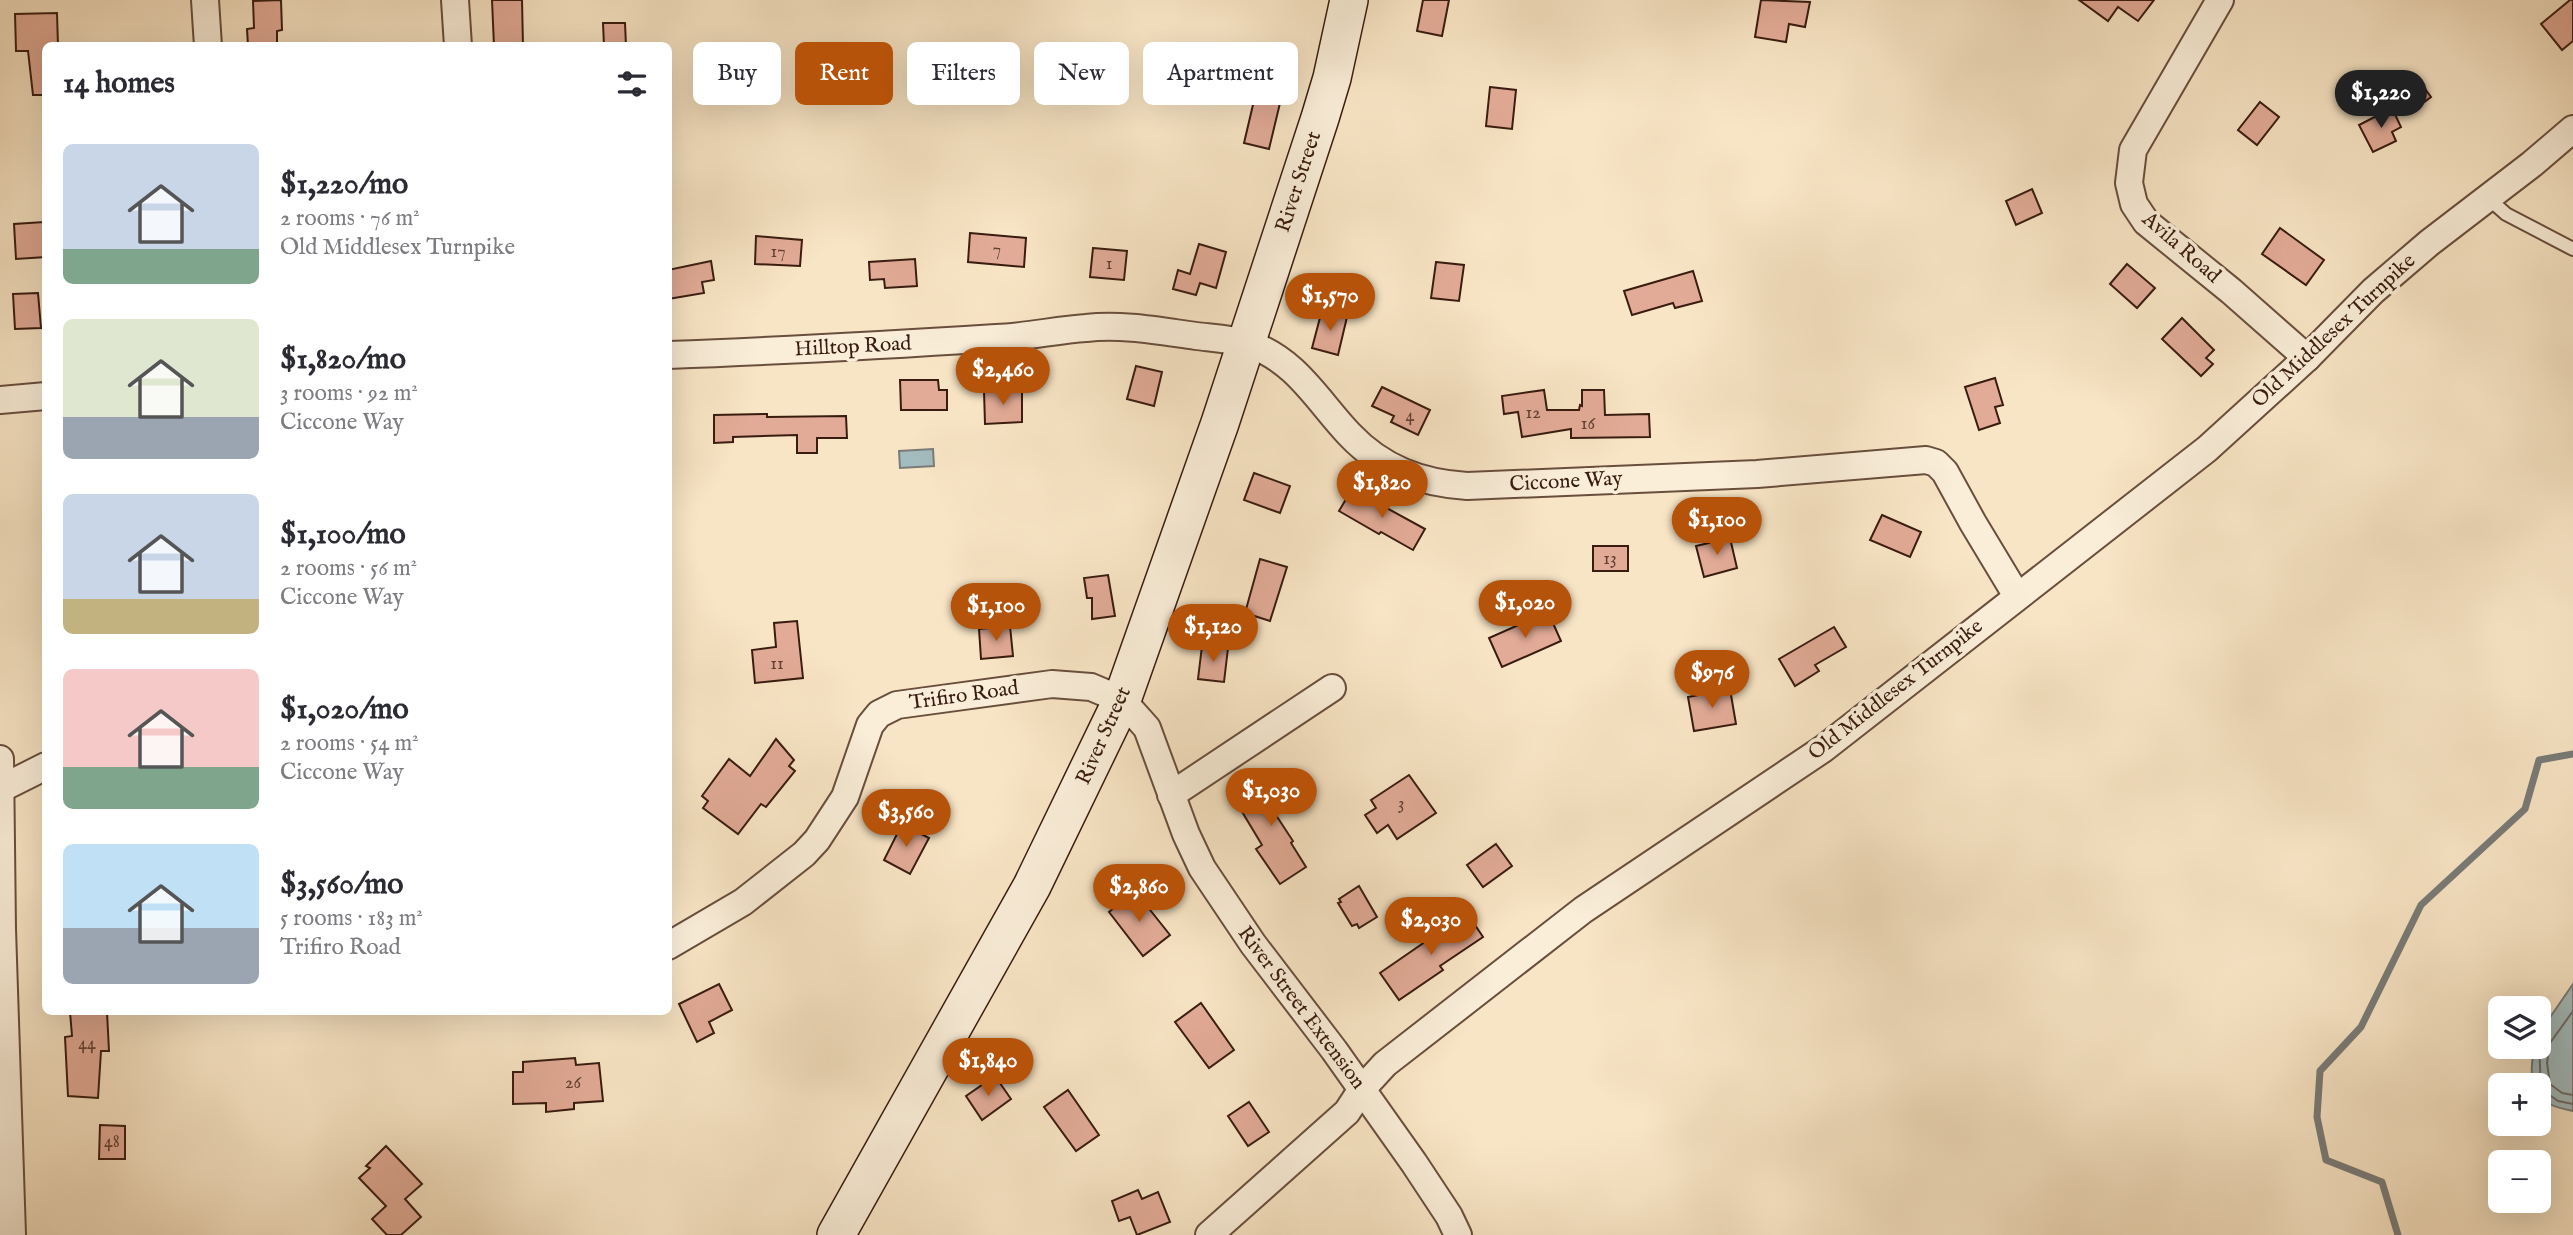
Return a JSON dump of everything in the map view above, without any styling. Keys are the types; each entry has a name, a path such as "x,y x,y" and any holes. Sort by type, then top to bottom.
{"main road":[{"name":"River Street","path":"836,1235 1032,886 1122,700 1246,343 1324,105 1349,0"}],"street":[{"path":"205,0 208,42"},
{"path":"455,0 458,42"},
{"name":"Avila Road","path":"2220,0 2133,150 2128,171 2131,193 2140,213 2154,230 2231,290 2307,358"},
{"name":"Old Middlesex Turnpike","path":"1209,1235 1347,1112 1362,1089 1385,1064 1583,910 1823,749 2207,449 2307,358 2373,291 2573,129"},
{"name":"Hilltop Road","path":"672,355 1021,337 1086,327 1137,327 1246,343"},
{"name":"Ciccone Way","path":"1246,343 1275,356 1296,371 1351,436 1386,465 1401,473 1435,483 1467,486 1536,484 1806,471 1914,460 1936,463 1945,472 2017,596"},
{"path":"0,400 42,396"},
{"name":"Trifiro Road","path":"672,944 743,902 804,854 817,840 845,797 870,725 879,714 888,709 897,705 979,692 1052,684 1091,687 1122,700"},
{"path":"1171,796 1332,688"},
{"name":"River Street Extension","path":"1122,700 1147,728 1171,796 1202,868 1225,905 1362,1089 1449,1216 1458,1235"},
{"path":"0,759 1,929 12,1235"},
{"path":"2,788 42,768"}],"lane":[{"path":"2487,197 2506,214 2573,249"}],"water":[{"path":"933,449 934,466 900,468 899,451"},
{"path":"2573,984 2573,1111 2551,1104 2551,1073 2532,1073 2532,1059 2551,1059 2551,1016"}],"building":[{"path":"281,0 282,30 277,31 277,42 248,42 247,29 254,28 253,1"},
{"path":"492,0 522,0 523,42 494,42"},
{"path":"1423,0 1449,0 1442,36 1417,31"},
{"path":"1761,0 1810,2 1805,27 1789,24 1786,42 1755,37"},
{"path":"2079,0 2154,0 2138,21 2118,7 2108,21"},
{"path":"2573,0 2573,41 2562,50 2541,24"},
{"path":"57,13 58,42 42,42 42,95 33,95 28,51 16,51 15,14"},
{"path":"603,23 625,23 626,42 604,42"},
{"path":"2415,75 2431,97 2412,111 2396,89"},
{"path":"1490,87 1516,90 1512,129 1486,126"},
{"path":"2260,102 2279,117 2257,145 2238,130"},
{"path":"1253,105 1280,105 1269,149 1244,143"},
{"path":"2392,108 2401,127 2392,132 2396,141 2373,152 2359,125"},
{"path":"2032,189 2042,213 2016,225 2006,201"},
{"path":"42,222 42,257 16,259 14,224"},
{"path":"2280,228 2324,260 2306,285 2262,254"},
{"path":"970,233 1026,238 1024,267 968,262"},
{"path":"756,236 802,240 800,266 755,264"},
{"path":"1199,244 1226,252 1216,288 1200,283 1196,295 1173,289 1178,270 1190,274"},
{"path":"1093,248 1127,251 1124,280 1090,277"},
{"path":"915,259 917,286 885,288 884,279 870,280 869,262"},
{"path":"711,261 714,280 702,282 704,293 672,298 672,269"},
{"path":"1436,262 1464,265 1459,301 1431,298"},
{"path":"2127,264 2155,288 2137,308 2110,284"},
{"path":"1693,271 1702,301 1675,308 1673,303 1632,315 1624,291"},
{"path":"38,293 41,328 15,329 13,294"},
{"path":"1322,310 1347,317 1338,355 1312,348"},
{"path":"2182,318 2214,350 2206,358 2213,364 2201,376 2162,339"},
{"path":"1136,366 1162,372 1154,406 1127,399"},
{"path":"1995,378 2003,405 1995,407 2000,423 1979,430 1965,387"},
{"path":"900,380 938,380 939,390 947,390 947,410 901,410"},
{"path":"1382,387 1430,410 1418,435 1391,422 1394,416 1372,406"},
{"path":"1022,390 1022,422 985,424 984,391"},
{"path":"1544,390 1547,410 1579,410 1580,405 1582,406 1582,390 1604,390 1605,415 1649,414 1650,437 1571,438 1571,429 1522,437 1518,412 1504,414 1502,396"},
{"path":"767,414 767,417 846,416 847,438 817,438 817,453 797,453 797,435 733,437 733,442 714,443 714,415"},
{"path":"1254,473 1290,486 1280,513 1244,500"},
{"path":"1352,489 1425,529 1413,550 1339,511"},
{"path":"1882,515 1921,532 1910,557 1870,540"},
{"path":"1730,538 1737,568 1704,577 1696,546"},
{"path":"1593,546 1628,546 1628,571 1593,571"},
{"path":"1260,559 1287,567 1270,621 1245,613"},
{"path":"1108,575 1115,616 1092,619 1092,598 1087,598 1084,578"},
{"path":"1548,612 1561,641 1502,667 1489,638"},
{"path":"797,621 803,678 755,683 752,650 776,647 774,623"},
{"path":"1010,626 1013,656 981,659 979,629"},
{"path":"1834,627 1846,647 1815,665 1819,671 1795,686 1779,659"},
{"path":"1202,646 1228,648 1224,682 1198,679"},
{"path":"1730,689 1736,724 1694,731 1688,697"},
{"path":"776,739 794,760 789,766 795,771 766,807 761,804 738,834 703,808 708,801 702,796 729,759 750,776"},
{"path":"1278,775 1291,797 1272,809 1306,867 1280,884 1256,849 1262,845 1235,800"},
{"path":"1409,775 1436,813 1397,839 1388,825 1377,833 1365,815 1376,808 1371,800"},
{"path":"902,824 929,838 910,874 884,860"},
{"path":"1496,844 1512,866 1483,887 1467,865"},
{"path":"1359,886 1377,917 1359,928 1357,924 1352,926 1338,903 1341,902 1339,899"},
{"path":"1135,891 1170,935 1143,956 1109,912"},
{"path":"1467,913 1483,937 1440,966 1443,970 1399,1000 1380,973"},
{"path":"719,984 732,1010 709,1022 714,1033 697,1042 679,1004"},
{"path":"1201,1003 1234,1050 1209,1068 1175,1022"},
{"path":"70,1015 107,1015 109,1051 101,1051 98,1098 68,1096 65,1037 72,1036"},
{"path":"575,1058 576,1065 599,1063 603,1101 574,1103 574,1109 546,1112 546,1103 513,1104 513,1072 523,1072 523,1062"},
{"path":"995,1076 1011,1099 982,1120 966,1096"},
{"path":"1068,1090 1099,1135 1076,1151 1044,1107"},
{"path":"1249,1102 1269,1132 1248,1146 1228,1116"},
{"path":"100,1125 125,1126 125,1159 99,1159"},
{"path":"386,1146 422,1184 405,1199 421,1217 401,1235 387,1235 372,1219 386,1206 359,1178 370,1168 366,1166"},
{"path":"1138,1190 1142,1199 1158,1192 1170,1222 1137,1235 1130,1217 1119,1221 1112,1201"}],"waterway":[{"path":"2398,1235 2382,1182 2326,1160 2317,1117 2320,1071 2361,1027 2421,905 2525,809 2539,760 2573,754"}]}
